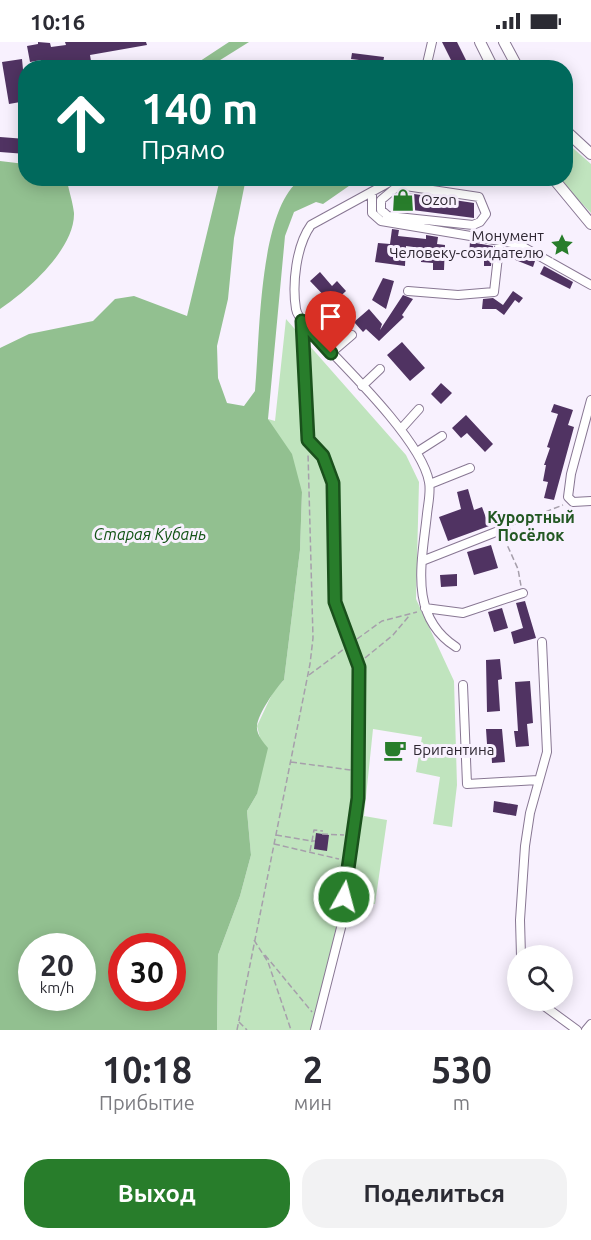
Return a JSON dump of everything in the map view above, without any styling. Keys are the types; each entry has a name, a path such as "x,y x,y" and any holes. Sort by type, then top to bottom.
{"main road":[{"path":"480,42 489,60"},
{"path":"504,42 514,60"},
{"path":"573,137 591,154"},
{"path":"560,186 591,224"}],"street":[{"path":"428,60 432,42"},
{"path":"386,186 311,225 304,235 295,282 296,311 309,329 401,429 417,452 430,484 420,590 425,608 445,640 456,647"},
{"path":"393,186 381,200 381,210 388,216 473,225 480,222 486,214 478,197 422,186"},
{"path":"372,192 372,213 381,221 500,239 518,244 591,285"},
{"path":"408,291 458,295 494,292 500,239"},
{"path":"309,329 329,312"},
{"path":"302,321 308,440 323,456 333,483 335,602 357,664 360,728 354,837 344,890 345,912 315,1030"},
{"path":"331,353 352,335"},
{"path":"362,386 380,369"},
{"path":"591,400 571,474 569,500 591,501"},
{"path":"401,429 419,409"},
{"path":"417,452 442,436"},
{"path":"430,484 470,468"},
{"path":"422,561 503,529"},
{"path":"425,608 463,613 523,593"},
{"path":"521,945 525,846 538,780 548,745 542,642"},
{"path":"463,685 467,783 538,780"},
{"path":"551,1011 577,1030"},
{"path":"586,1030 591,1024"}],"path":[{"path":"237,1030 308,675 313,638 308,440"},
{"path":"523,593 518,569 503,529 558,509 569,500"},
{"path":"308,675 382,621 425,608"},
{"path":"357,664 393,636 411,614"},
{"path":"290,762 359,771"},
{"path":"310,851 314,830 354,837"},
{"path":"275,834 313,841"},
{"path":"273,844 310,851 348,862"},
{"path":"254,940 288,980 317,1020"},
{"path":"264,954 291,1030"},
{"path":"239,1022 246,1030"}],"shaded area":[{"path":"573,148 591,164 591,213 566,186 573,186"},
{"path":"286,319 406,455 419,482 416,599 454,681 457,785 452,827 433,824 440,777 416,772 422,737 373,729 364,816 387,820 375,904 344,902 311,1030 217,1030 218,955 240,896 251,855 247,811 257,794 260,738 257,726 273,692 284,680 300,550 302,492 268,419 275,421"}],"water":[{"path":"229,42 249,42 220,60 202,60"},
{"path":"0,161 18,163 18,186 68,186 74,213 67,241 48,268 0,309"},
{"name":"Старая Кубань","path":"218,186 244,186 234,238 228,299 217,346 218,378 227,403 244,406 255,391 260,309 269,246 276,218 287,195 295,186 349,186 323,204 316,202 294,212 285,236 268,419 292,454 302,492 300,550 284,680 260,715 257,726 262,741 268,748 257,794 247,811 251,855 240,896 218,955 217,1030 0,1030 0,348 29,334 93,321 115,299 134,296 187,316"}],"building":[{"path":"38,42 50,43 51,47 66,45 65,42 146,42 147,45 90,55 91,60 30,60 27,46 38,44"},
{"path":"442,42 457,42 466,60 451,60"},
{"path":"352,53 384,57 384,60 351,59"},
{"path":"22,59 18,60 18,102 9,104 2,62"},
{"path":"0,137 18,138 18,153 0,152"},
{"path":"401,192 474,203 474,218 397,208"},
{"path":"392,229 399,230 398,236 426,239 426,235 438,237 437,244 445,245 444,270 433,270 433,263 421,262 421,248 406,246 405,266 375,262 378,243 390,244"},
{"path":"470,242 493,246 491,266 484,266 484,256 469,255"},
{"path":"511,249 535,261 533,267 508,257"},
{"path":"544,266 573,282 570,289 540,274"},
{"path":"320,272 332,286 337,281 346,291 332,304 310,281"},
{"path":"383,278 394,281 386,309 372,300"},
{"path":"513,291 523,298 519,303 515,300 504,315 496,309 482,309 483,299 493,298 503,305"},
{"path":"403,295 413,299 402,315 404,317 379,341 366,329 363,332 354,322 369,309 382,324 380,330"},
{"path":"402,342 425,368 410,381 387,355"},
{"path":"441,383 452,393 441,404 431,394"},
{"path":"554,404 573,410 568,425 574,427 554,500 544,498 548,482 543,481 546,465 544,465 550,448 547,447 558,414 551,412"},
{"path":"466,415 493,444 485,452 467,433 461,438 452,428"},
{"path":"468,489 474,510 482,507 489,526 448,541 439,517 461,509 457,492"},
{"path":"491,545 498,568 474,575 467,552"},
{"path":"457,574 457,586 441,587 440,575"},
{"path":"525,601 536,638 514,644 511,632 523,628 516,603"},
{"path":"502,608 508,628 494,632 488,612"},
{"path":"500,659 502,679 498,680 500,711 487,712 486,660"},
{"path":"530,681 533,723 527,724 529,746 516,747 514,731 518,731 515,682"},
{"path":"486,729 502,729 505,762 492,763 491,744 487,744"},
{"path":"494,801 518,805 516,816 493,812"},
{"path":"316,833 329,835 327,851 314,849"}],"place":[{"name":"Ozon","path":"403,200"},
{"name":"Монумент Человеку-созидателю","path":"562,245"},
{"name":"Бригантина","path":"395,750"}],"district":[{"name":"Курортный Посёлок","path":"531,526"}],"route":[{"path":"331,353 302,321 308,440 326,461 333,483 337,554 335,602 359,667 358,798 344,897"}]}
